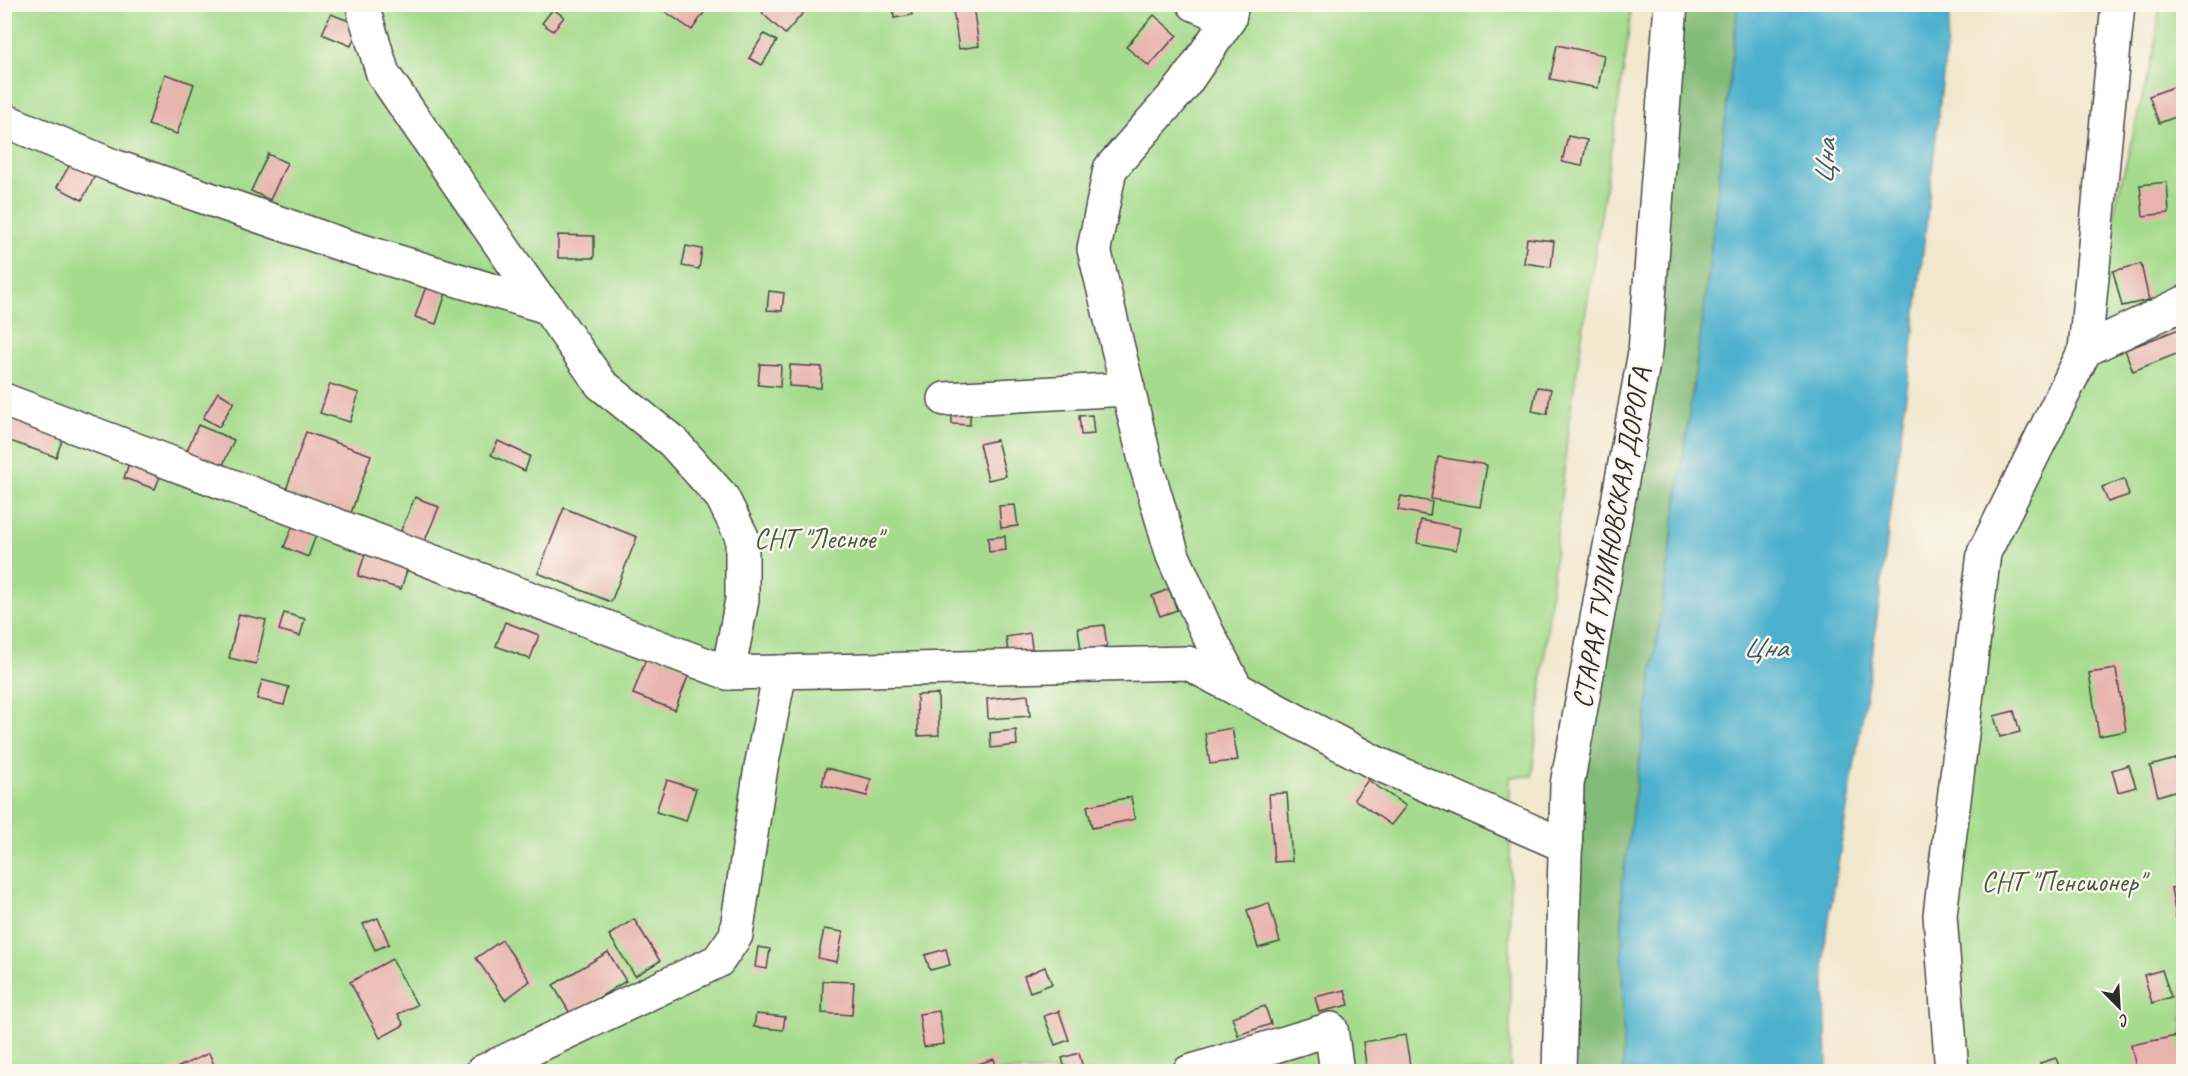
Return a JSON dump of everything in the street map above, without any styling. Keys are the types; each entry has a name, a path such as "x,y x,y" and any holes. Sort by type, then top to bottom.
{"street":[{"path":"364,4 365,15 383,74 534,293 547,307 602,384 673,442 722,497 742,537 742,600 728,673"},
{"path":"1194,4 1230,12 1183,86 1110,169 1094,249 1147,468 1173,556 1207,632 1236,688"},
{"name":"СТАРАЯ ТУЛИНОВСКАЯ ДОРОГА","path":"1559,1071 1567,785 1645,352 1671,4"},
{"path":"1952,1071 1940,915 1984,553 2085,350 2118,4"},
{"path":"4,120 133,173 346,246 547,307"},
{"path":"2085,350 2184,303"},
{"path":"945,399 1128,390"},
{"path":"4,400 728,673 1188,663 1374,762 1566,846"},
{"path":"482,1071 718,961 736,935 761,767 780,672"},
{"path":"1189,1071 1331,1029 1337,1071"}],"green space":[{"name":"СНТ \"Лесное\"","path":"5,5 1631,5 1627,48 1569,420 1532,776 1510,777 1510,1071 5,1072"},
{"path":"1670,5 1738,5 1704,311 1622,884 1623,1071 1568,1072 1568,897"},
{"name":"СНТ \"Пенсионер\"","path":"2160,5 2183,5 2183,1071 1970,1071 1941,877 1983,606 2057,380 2083,335 2155,47"}],"water":[{"name":"Цна","path":"1738,5 1951,5 1910,365 1870,671 1824,948 1827,1071 1623,1071 1622,884 1704,311"}],"building":[{"path":"654,4 710,4 692,30"},
{"path":"769,4 795,4 804,12 785,34 762,13"},
{"path":"893,4 910,4 912,15 894,18"},
{"path":"973,6 979,46 959,49 953,10"},
{"path":"553,9 564,17 553,31 542,23"},
{"path":"331,14 359,25 351,46 322,34"},
{"path":"1154,15 1177,35 1149,66 1126,47"},
{"path":"764,34 777,41 762,65 749,58"},
{"path":"1557,45 1604,55 1598,88 1550,79"},
{"path":"165,74 194,84 177,134 148,125"},
{"path":"2184,83 2184,114 2159,123 2149,96"},
{"path":"1568,136 1587,140 1582,166 1562,162"},
{"path":"268,154 287,163 270,200 251,191"},
{"path":"72,161 96,174 82,200 57,187"},
{"path":"2167,182 2169,213 2143,216 2140,185"},
{"path":"558,235 594,236 594,258 558,258"},
{"path":"1527,238 1554,241 1551,267 1524,263"},
{"path":"686,246 702,249 699,269 682,266"},
{"path":"2141,264 2149,300 2122,306 2113,271"},
{"path":"428,281 448,287 436,324 415,317"},
{"path":"769,291 784,293 782,311 767,310"},
{"path":"2179,329 2184,340 2184,351 2133,371 2125,350"},
{"path":"760,364 781,365 780,387 758,385"},
{"path":"790,365 822,367 821,388 789,386"},
{"path":"330,384 359,393 350,422 320,413"},
{"path":"1537,387 1551,389 1547,414 1532,411"},
{"path":"218,392 234,402 219,427 203,418"},
{"path":"952,410 970,410 970,425 952,424"},
{"path":"1092,415 1094,434 1081,435 1079,416"},
{"path":"10,416 64,435 56,457 4,439 4,431"},
{"path":"198,425 234,440 222,467 186,453"},
{"path":"306,432 371,455 350,516 285,493"},
{"path":"997,440 1006,476 988,480 979,444"},
{"path":"498,441 530,456 525,471 491,455"},
{"path":"1438,457 1487,465 1480,507 1431,499"},
{"path":"130,460 162,472 155,489 124,478"},
{"path":"2124,479 2129,495 2108,502 2102,487"},
{"path":"1401,496 1432,502 1430,516 1398,510"},
{"path":"415,497 439,507 423,545 399,535"},
{"path":"1015,505 1018,526 1001,528 999,506"},
{"path":"564,508 637,537 611,602 538,573"},
{"path":"296,518 319,527 308,557 284,547"},
{"path":"1421,520 1460,528 1456,550 1417,543"},
{"path":"1005,536 1006,550 989,552 988,538"},
{"path":"365,554 408,567 401,589 358,576"},
{"path":"1169,589 1177,610 1160,616 1152,596"},
{"path":"284,613 305,619 300,636 279,630"},
{"path":"239,614 266,620 256,664 229,658"},
{"path":"505,622 539,635 530,659 496,646"},
{"path":"1104,625 1107,646 1081,650 1078,628"},
{"path":"1030,633 1033,655 1009,658 1006,637"},
{"path":"648,653 691,669 675,710 633,694"},
{"path":"2116,669 2126,731 2099,736 2089,673"},
{"path":"262,680 289,687 284,705 257,699"},
{"path":"938,694 939,735 918,736 917,695"},
{"path":"1028,695 1030,716 988,719 987,699"},
{"path":"2014,711 2020,732 2000,737 1994,716"},
{"path":"1232,728 1238,760 1210,764 1205,733"},
{"path":"1016,730 1017,745 991,748 990,733"},
{"path":"2179,758 2184,775 2184,788 2158,796 2150,766"},
{"path":"2129,765 2136,787 2118,792 2112,770"},
{"path":"826,768 871,779 867,796 822,785"},
{"path":"667,780 696,789 686,821 656,812"},
{"path":"1368,780 1406,806 1391,825 1354,799"},
{"path":"1287,793 1292,861 1274,862 1269,794"},
{"path":"1131,797 1135,819 1092,828 1087,806"},
{"path":"2184,886 2184,923 2177,924 2171,888"},
{"path":"1269,903 1280,942 1258,948 1247,910"},
{"path":"378,918 389,944 375,950 363,924"},
{"path":"634,919 660,961 635,976 609,935"},
{"path":"824,929 843,932 837,962 818,958"},
{"path":"502,940 530,981 505,1000 476,958"},
{"path":"758,947 770,949 767,969 755,967"},
{"path":"946,949 950,965 930,970 925,955"},
{"path":"608,952 626,981 571,1015 553,985"},
{"path":"392,959 417,1005 398,1014 404,1025 380,1038 350,982"},
{"path":"1045,967 1052,984 1030,992 1024,976"},
{"path":"2162,970 2171,997 2152,1003 2144,975"},
{"path":"823,981 854,982 852,1015 822,1013"},
{"path":"1345,990 1349,1005 1319,1012 1315,997"},
{"path":"1265,1006 1271,1024 1238,1035 1232,1017"},
{"path":"939,1011 944,1044 924,1047 919,1014"},
{"path":"1059,1011 1069,1040 1055,1045 1044,1016"},
{"path":"756,1014 785,1017 783,1030 754,1027"},
{"path":"1405,1035 1411,1071 1367,1072 1363,1042"},
{"path":"2177,1036 2184,1069 2173,1072 2137,1072 2131,1045"},
{"path":"209,1053 217,1072 168,1072"},
{"path":"1079,1053 1084,1072 1066,1072 1062,1058"},
{"path":"2056,1058 2061,1072 2043,1072 2040,1063"},
{"path":"994,1059 998,1072 963,1072 962,1069"}]}
